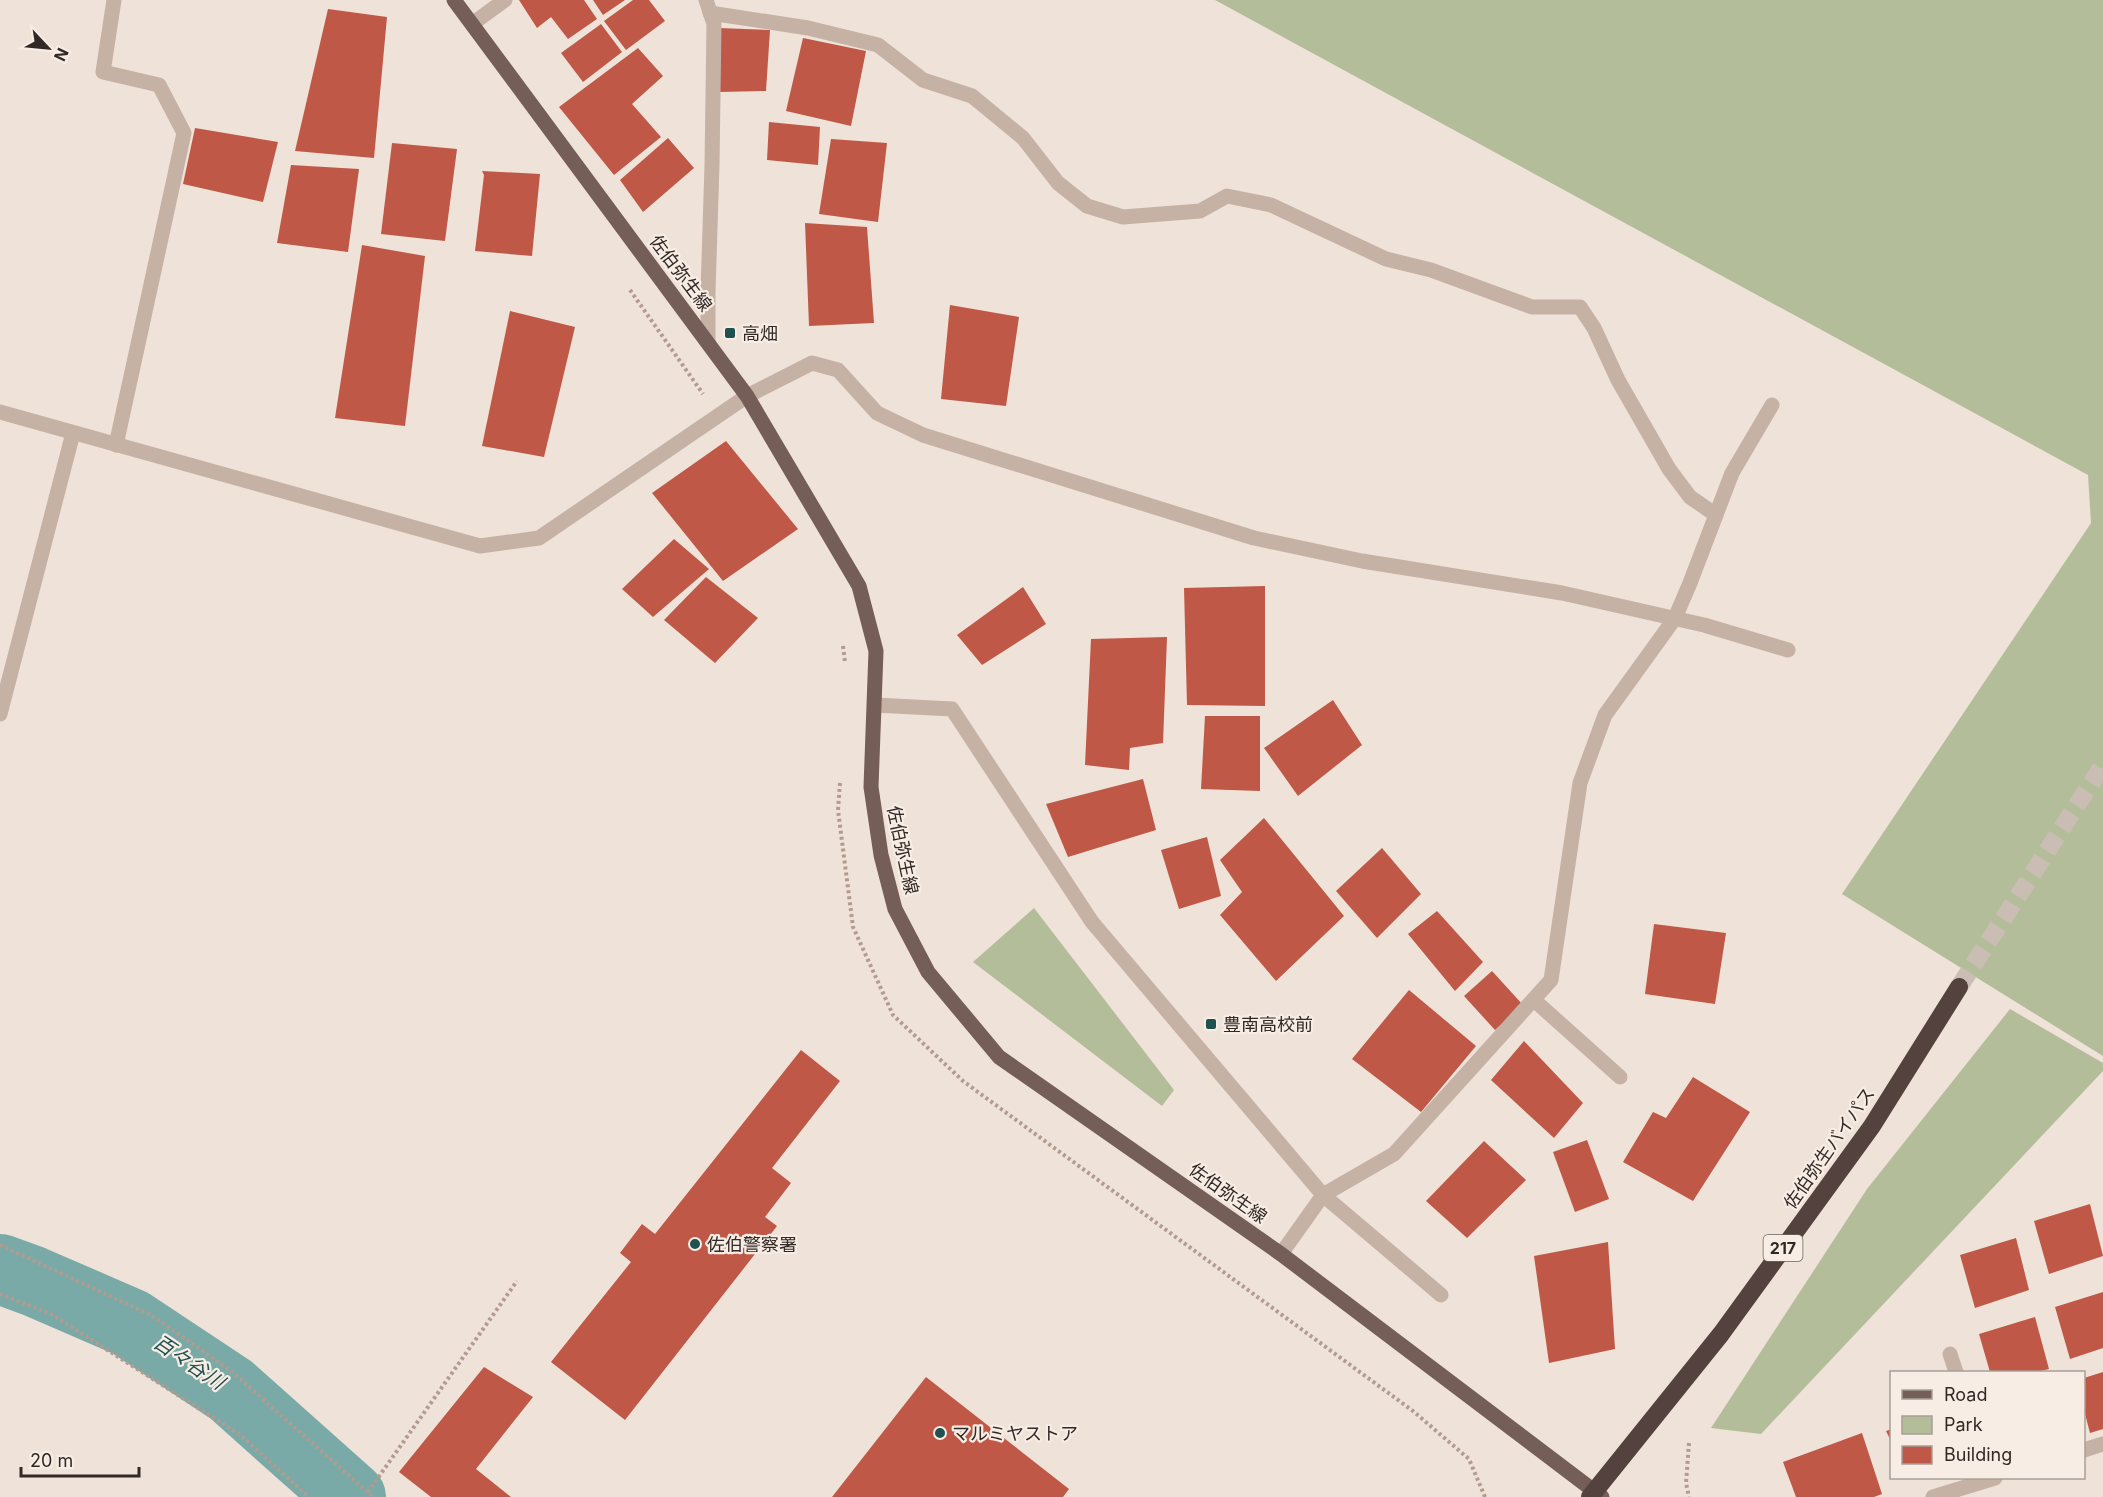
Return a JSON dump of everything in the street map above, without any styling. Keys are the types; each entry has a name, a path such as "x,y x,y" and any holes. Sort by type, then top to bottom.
{"highway":[{"name":"佐伯弥生バイパス","path":"1596,1495 1721,1335 1866,1135 1959,987"}],"main road":[{"name":"佐伯弥生線","path":"454,0 747,396 859,586 876,651 871,787 881,855 895,909 928,972 999,1057 1281,1254 1596,1495"}],"street":[{"path":"114,0 103,72 159,85 184,133 116,445"},
{"path":"472,24 505,0"},
{"path":"708,7 714,24 708,343"},
{"path":"708,7 878,45 923,80 972,96 1023,138 1058,183 1087,206 1123,217 1200,211 1227,196 1271,205 1386,259 1431,270 1532,307 1580,307 1594,328 1618,380 1669,469 1690,497 1716,515"},
{"path":"0,412 480,546 539,538 747,396 812,363 838,370 878,413 923,435 1254,538 1362,561 1562,593 1675,618 1788,650"},
{"path":"1281,1254 1323,1195 1394,1154 1551,980 1580,783 1605,715 1675,618 1732,473 1772,405"},
{"path":"0,714 73,433"},
{"path":"875,705 952,709 1092,922 1323,1195 1441,1295"},
{"path":"1534,1000 1620,1077"},
{"path":"1950,1354 1956,1371"},
{"path":"2085,1450 2103,1444"},
{"path":"1937,1496 1989,1479"}],"path":[{"path":"842,639 846,673"},
{"path":"841,776 838,810 853,927 893,1016 963,1081 1413,1412 1469,1459 1485,1497"},
{"path":"0,1245 151,1315 230,1370 373,1497"},
{"path":"368,1492 517,1281"},
{"path":"0,1294 51,1314 239,1434 309,1497"},
{"path":"1689,1443 1686,1483 1689,1497"}],"green space":[{"path":"1215,0 2103,0 2103,1056 1842,894 2091,523 2088,475"},
{"path":"1034,908 1174,1090 1162,1106 973,962"},
{"path":"2010,1009 2103,1063 2103,1071 1761,1434 1711,1428 1867,1189"}],"building":[{"path":"519,0 584,0 597,19 568,39 551,17 537,28"},
{"path":"593,0 625,0 603,15"},
{"path":"633,0 649,0 665,21 626,50 604,21"},
{"path":"328,9 387,17 374,158 295,151"},
{"path":"601,24 622,52 583,82 561,53"},
{"path":"719,28 770,30 766,91 719,92"},
{"path":"803,38 866,51 851,126 786,111"},
{"path":"638,48 663,76 632,104 661,137 614,175 559,107"},
{"path":"769,122 820,127 818,165 767,160"},
{"path":"195,128 278,142 263,202 183,184"},
{"path":"668,138 694,168 643,212 620,180"},
{"path":"831,139 887,143 878,222 819,214"},
{"path":"392,143 457,149 445,241 381,234"},
{"path":"291,165 359,169 348,252 277,243"},
{"path":"482,171 540,174 532,256 475,251 484,175"},
{"path":"805,223 867,227 874,323 809,326"},
{"path":"362,245 425,256 405,426 335,418"},
{"path":"950,305 1019,317 1006,406 941,399"},
{"path":"510,311 575,327 544,457 482,446"},
{"path":"726,441 798,529 723,581 652,493"},
{"path":"674,539 709,569 653,617 622,589"},
{"path":"706,577 758,618 715,663 664,620"},
{"path":"1265,586 1265,706 1187,705 1184,588"},
{"path":"1023,587 1046,624 982,665 957,635"},
{"path":"1167,637 1163,743 1130,748 1129,770 1085,765 1091,639"},
{"path":"1333,700 1362,745 1298,796 1264,748"},
{"path":"1205,716 1260,716 1260,791 1201,789"},
{"path":"1143,779 1156,830 1068,857 1046,804"},
{"path":"1264,818 1344,916 1276,981 1220,915 1242,892 1220,860"},
{"path":"1207,837 1221,896 1179,909 1161,850"},
{"path":"1382,848 1421,894 1377,938 1336,891"},
{"path":"1437,911 1483,962 1455,991 1408,934"},
{"path":"1654,924 1726,933 1715,1004 1645,994"},
{"path":"1492,971 1523,1005 1495,1030 1464,996"},
{"path":"1409,990 1476,1046 1421,1112 1352,1059"},
{"path":"1524,1041 1583,1103 1554,1138 1491,1080"},
{"name":"佐伯警察署","path":"801,1050 840,1081 772,1168 791,1183 765,1217 777,1226 625,1420 551,1362 631,1262 620,1253 642,1224 655,1234"},
{"path":"1693,1077 1750,1112 1693,1201 1623,1162 1653,1112 1666,1118"},
{"path":"1587,1140 1609,1199 1575,1212 1553,1152"},
{"path":"1484,1141 1526,1180 1467,1238 1426,1201"},
{"path":"2090,1204 2103,1256 2049,1274 2034,1221"},
{"path":"2016,1238 2029,1290 1975,1308 1960,1255"},
{"path":"1608,1242 1615,1349 1549,1363 1534,1256"},
{"path":"2103,1292 2103,1348 2070,1359 2055,1307"},
{"path":"2035,1317 2049,1369 1990,1371 1979,1334"},
{"path":"484,1367 533,1397 476,1469 511,1497 431,1497 399,1472"},
{"path":"2103,1372 2103,1429 2090,1433 2085,1414 2085,1378"},
{"name":"マルミヤストア","path":"926,1377 1069,1489 1063,1497 832,1497"},
{"path":"1862,1433 1882,1494 1874,1497 1796,1497 1783,1462"}],"waterway":[{"name":"百々谷川","path":"0,1269 130,1323 231,1390 351,1497"}],"tunnel":[{"path":"1959,987 2103,765"}],"place":[{"name":"高畑","path":"730,333"},
{"name":"豊南高校前","path":"1211,1024"},
{"name":"佐伯警察署","path":"695,1244"},
{"name":"マルミヤストア","path":"940,1433"}]}
